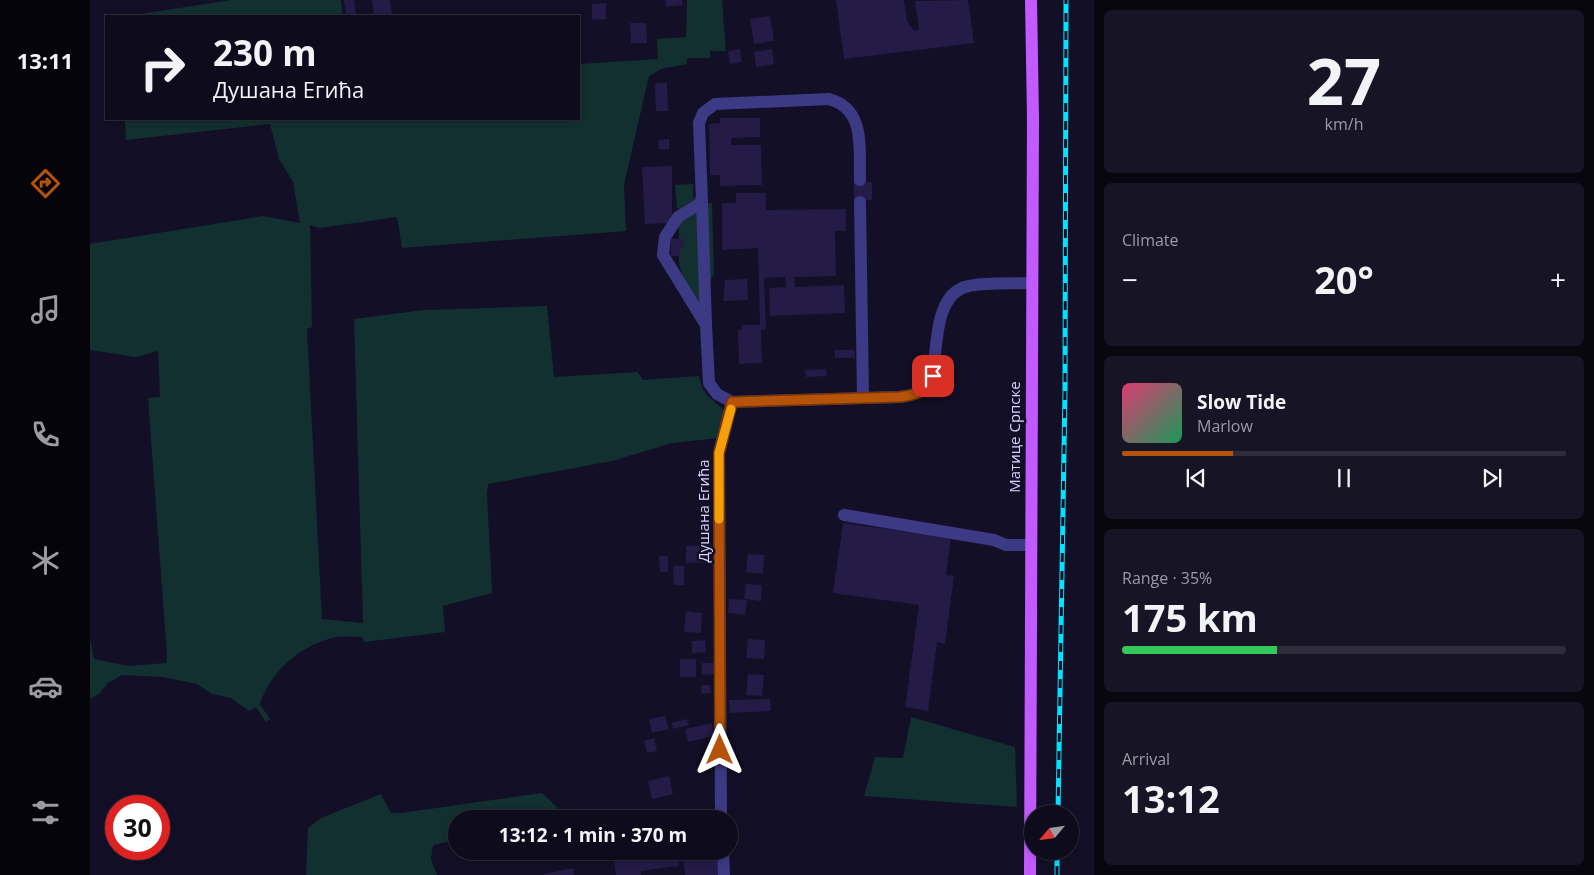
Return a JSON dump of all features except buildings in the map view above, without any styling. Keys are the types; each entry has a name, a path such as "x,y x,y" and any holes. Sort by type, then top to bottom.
{"main road":[{"name":"Матице Српске","path":"1030,875 1033,118 1031,0"}],"street":[{"path":"860,180 857,124 854,116 844,105 829,100 720,103 706,109 699,123 706,325 709,383 716,394 732,402 863,398 912,395 922,392 929,385 933,376 942,311 946,302 958,290 968,286 1031,283"},
{"path":"702,202 678,216 665,237 662,255 706,325"},
{"path":"860,202 863,398"},
{"name":"Душана Егића","path":"721,810 719,453 732,402"},
{"path":"844,515 994,540 1006,545 1031,545"},
{"path":"723,860 724,875"}],"green space":[{"path":"232,0 341,0 343,15 134,15"},
{"path":"687,0 722,0 726,51 710,51 710,58 687,58 687,64 661,69 649,76 624,185 626,231 402,248 397,217 320,228 310,225 312,327 307,329 322,619 363,623 354,319 424,310 547,306 554,377 638,372 643,380 699,376 705,392 724,410 719,438 672,443 612,461 488,484 492,593 443,606 445,632 364,642 363,637 336,637 311,646 289,661 272,680 260,704 270,719 266,722 256,707 249,711 231,698 212,694 197,684 163,677 122,675 108,683 100,693 90,699 90,638 94,659 129,666 166,663 167,656 148,398 160,397 158,351 136,357 90,350 90,244 263,216 300,223 293,182 279,159 270,124 126,140 125,120 580,120 580,64 658,59 657,39 686,37"},
{"path":"693,184 693,197 698,197 679,209 677,208 675,185"},
{"path":"712,203 714,274 709,283 704,204"},
{"path":"697,208 702,306 681,273 679,257 680,248 684,248 684,239 679,239 679,224"},
{"path":"911,717 1015,747 1017,807 864,796 875,757 903,758"},
{"path":"542,793 558,810 448,810 448,842 433,845 431,859 437,875 306,875 308,828 321,818 381,794 391,813"}],"railway":[{"path":"1058,805 1065,390 1066,0"},
{"path":"1057,860 1057,875"}],"slow traffic":[{"path":"719,519 719,453 731,409"}],"route":[{"path":"720,750 719,453 732,402 899,397 922,392 929,385 933,376"}]}
